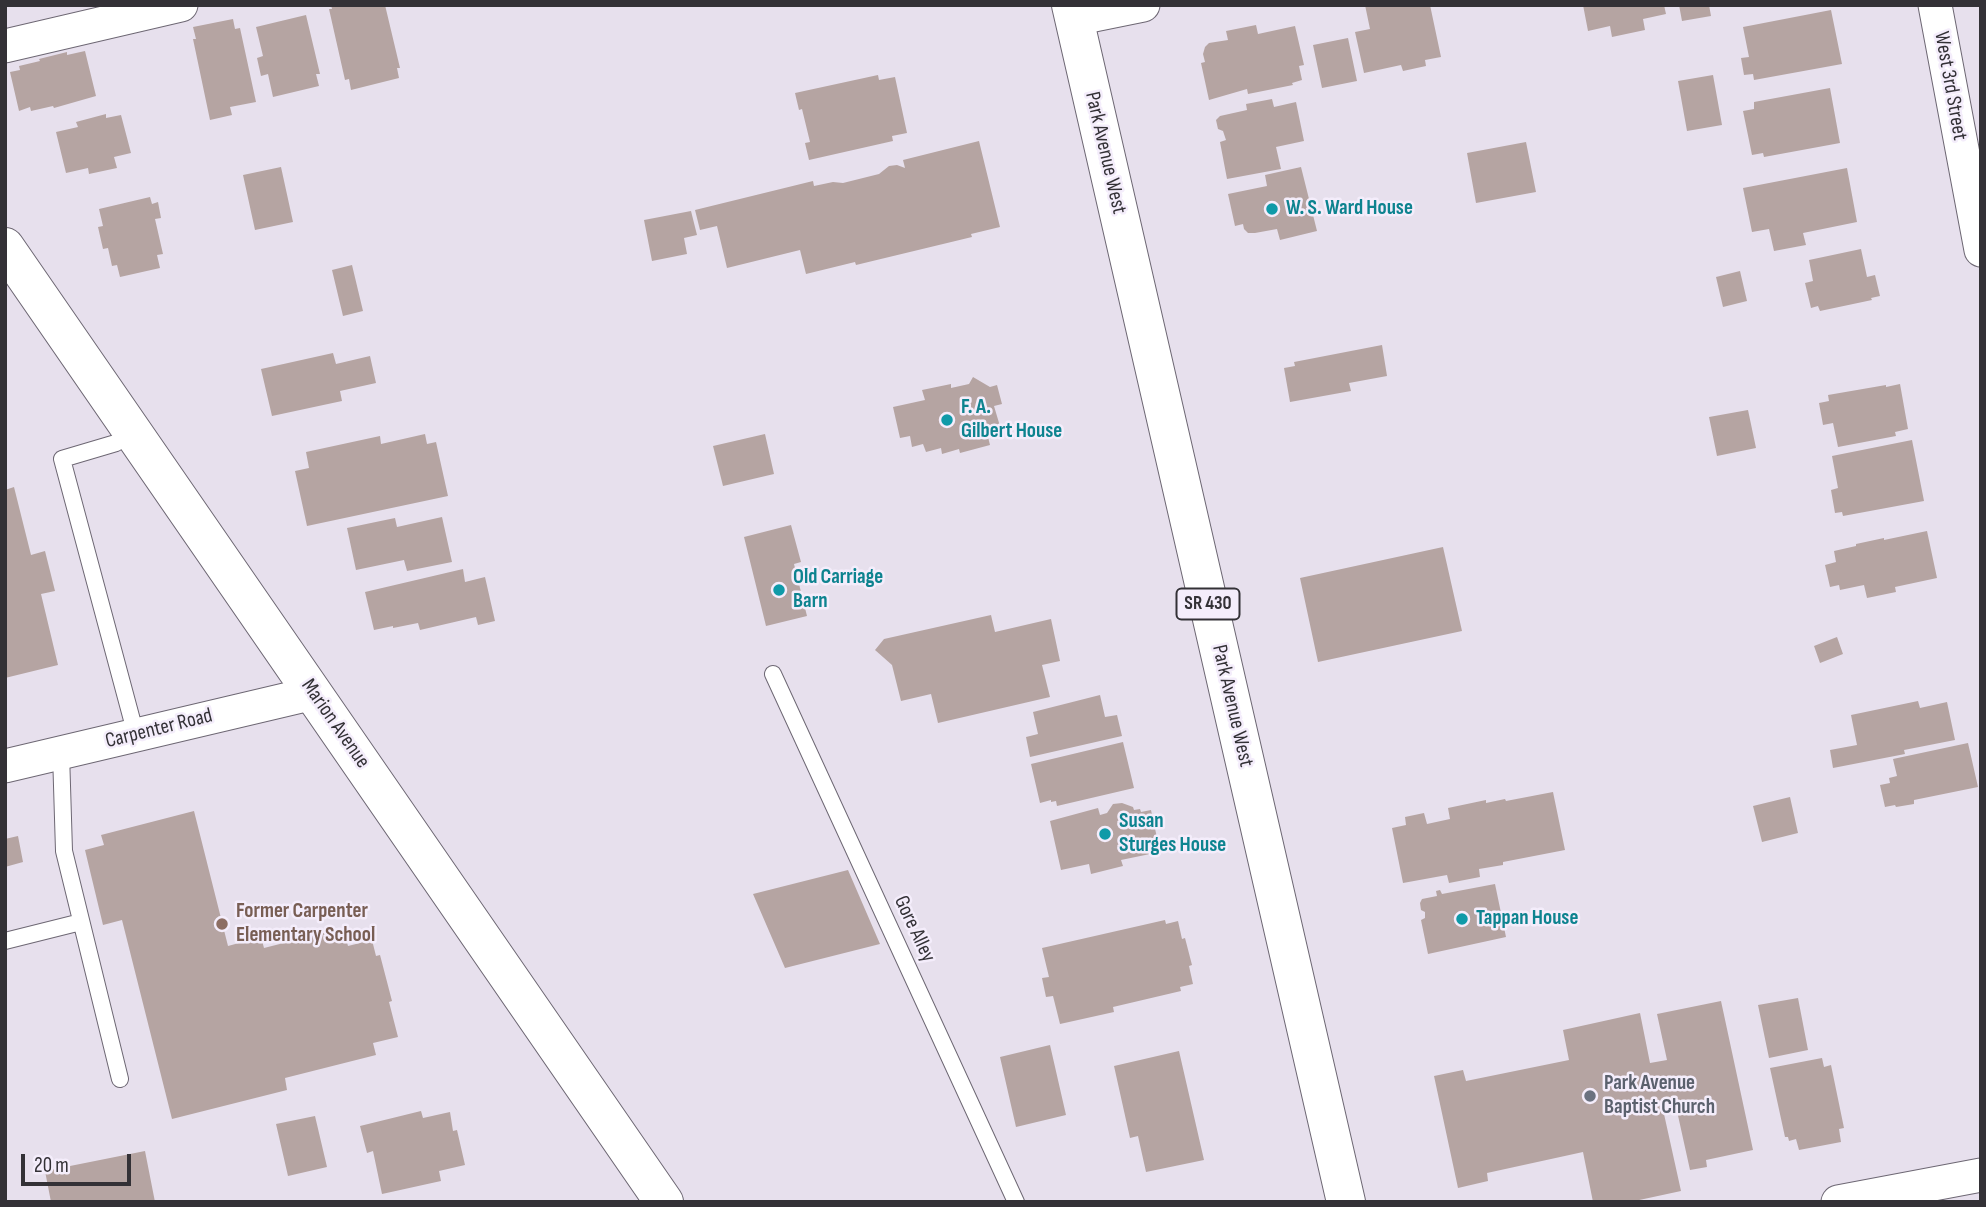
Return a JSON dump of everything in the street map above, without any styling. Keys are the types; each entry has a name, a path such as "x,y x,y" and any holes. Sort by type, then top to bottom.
{"main road":[{"name":"Park Avenue West","path":"1072,12 1346,1202"},
{"name":"Marion Avenue","path":"5,247 664,1202"}],"street":[{"path":"5,46 181,5"},
{"path":"1072,12 1143,5"},
{"name":"West 3rd Street","path":"1935,5 1974,177 1981,250"},
{"name":"Carpenter Road","path":"5,766 314,692"},
{"path":"1838,1202 1981,1175"}],"lane":[{"path":"134,433 116,443 62,459 136,735"},
{"name":"Gore Alley","path":"773,674 1016,1202"},
{"path":"61,753 64,851 120,1079"},
{"path":"5,941 81,922"}],"building":[{"path":"331,5 385,5 400,68 397,68 399,78 351,90 349,79 345,80 329,9 332,9"},
{"path":"1365,5 1430,5 1441,57 1425,60 1426,66 1403,71 1401,65 1364,73 1355,32 1370,29"},
{"path":"1583,5 1664,5 1666,14 1643,19 1645,30 1612,37 1610,26 1588,31"},
{"path":"1679,5 1709,5 1711,16 1682,21"},
{"path":"1831,10 1842,64 1754,80 1753,74 1744,75 1741,58 1749,57 1743,27"},
{"path":"306,15 320,74 316,74 319,86 273,97 268,74 261,76 257,58 263,56 256,27"},
{"path":"233,19 235,29 240,28 256,102 230,107 232,115 210,120 193,39 196,39 193,27"},
{"path":"1256,25 1258,34 1295,26 1304,65 1299,66 1302,80 1292,83 1293,85 1248,94 1247,89 1209,100 1201,63 1205,62 1205,47 1209,43 1228,40 1226,31"},
{"path":"1348,38 1357,81 1322,88 1313,45"},
{"path":"85,51 96,96 54,108 53,106 31,111 30,107 19,111 10,72 20,70 19,66 40,61 39,59"},
{"path":"878,75 879,80 895,77 907,133 892,136 893,141 809,160 805,143 810,142 795,93"},
{"path":"1713,75 1722,125 1687,131 1678,81"},
{"path":"1830,88 1840,143 1764,157 1763,153 1752,155 1743,111 1754,109 1754,102"},
{"path":"1272,99 1274,107 1296,102 1304,141 1276,147 1281,169 1227,179 1220,142 1226,140 1223,131 1218,129 1216,120 1220,116 1247,110 1246,104"},
{"path":"106,114 106,118 121,115 131,153 114,157 117,168 89,174 88,168 66,173 56,132 78,127 76,122"},
{"path":"979,141 1000,227 971,234 972,237 806,274 800,250 727,268 717,226 700,230 695,210 813,181 814,186 843,183 879,174 889,166 905,168 903,160"},
{"path":"1526,142 1536,192 1476,203 1467,153"},
{"path":"281,167 293,222 255,230 243,175"},
{"name":"W. S. Ward House","path":"1301,167 1317,231 1280,240 1277,229 1248,233 1243,224 1235,226 1228,194 1267,186 1265,175"},
{"path":"1847,168 1857,222 1803,233 1806,245 1774,251 1769,229 1752,232 1743,188"},
{"path":"150,197 152,204 158,202 161,218 155,219 163,254 157,255 160,268 120,277 117,265 112,266 108,248 103,249 98,227 103,226 99,209"},
{"path":"691,211 697,235 684,238 687,254 652,261 644,220"},
{"path":"1861,249 1867,277 1875,275 1880,296 1820,311 1818,306 1811,308 1805,283 1813,281 1809,260"},
{"path":"352,265 363,311 343,316 332,270"},
{"path":"1740,271 1747,301 1723,307 1716,277"},
{"path":"1382,345 1387,376 1349,383 1351,391 1290,402 1284,368 1295,366 1294,362"},
{"path":"333,353 336,364 370,356 376,383 340,391 342,401 272,416 261,369"},
{"name":"F. A. Gilbert House","path":"973,377 990,387 997,385 1002,404 994,406 1002,433 988,437 990,445 960,453 959,449 942,454 941,448 926,452 923,444 912,447 910,436 900,438 893,407 925,400 922,390 951,384 951,388 969,384"},
{"path":"1900,384 1908,429 1895,432 1896,436 1838,447 1833,423 1823,425 1819,403 1829,401 1828,395"},
{"path":"1748,410 1756,448 1717,456 1709,417"},
{"path":"425,434 427,444 436,442 448,496 307,526 295,471 309,468 306,452 380,436 381,444"},
{"path":"765,434 774,474 723,486 713,446"},
{"path":"1912,440 1924,501 1843,516 1842,512 1835,513 1831,490 1838,488 1832,456"},
{"path":"14,487 31,555 45,551 55,591 41,594 58,665 5,678 5,490"},
{"path":"442,517 452,562 407,571 404,560 356,570 347,528 395,518 397,527"},
{"name":"Old Carriage Barn","path":"791,525 801,562 794,564 807,616 766,626 744,537"},
{"path":"1927,531 1937,578 1895,587 1896,592 1867,598 1864,585 1840,590 1839,585 1830,587 1825,565 1836,562 1834,551 1856,544"},
{"path":"1443,547 1462,631 1318,662 1300,578"},
{"path":"463,569 465,582 485,577 495,621 478,625 476,617 420,630 418,623 374,630 365,592"},
{"path":"991,615 995,632 1051,619 1060,661 1042,665 1050,697 938,723 931,694 901,701 892,665 875,650 884,639"},
{"path":"1837,637 1843,654 1820,663 1814,646"},
{"path":"1100,695 1105,717 1117,715 1122,736 1030,757 1026,737 1038,734 1033,712"},
{"path":"1918,701 1920,708 1947,702 1955,740 1904,750 1905,754 1833,768 1830,750 1857,745 1851,715"},
{"path":"1123,742 1134,788 1057,806 1056,801 1051,800 1040,803 1031,764"},
{"path":"1968,743 1978,787 1914,800 1914,804 1885,807 1880,785 1890,783 1889,778 1897,776 1893,759"},
{"path":"1553,792 1565,850 1479,869 1480,877 1449,883 1447,875 1403,883 1392,828 1406,825 1405,817 1424,813 1427,824 1450,819 1448,808 1486,800 1486,803 1506,801"},
{"path":"1790,797 1798,833 1762,842 1753,806"},
{"name":"Susan Sturges House","path":"1122,803 1134,810 1140,809 1141,812 1151,810 1159,847 1149,849 1150,854 1121,860 1123,866 1091,874 1089,864 1061,870 1050,821 1098,808 1100,815 1107,813 1113,804"},
{"path":"194,811 228,946 261,937 264,948 343,928 348,946 372,940 376,956 380,955 398,1037 373,1043 376,1055 285,1078 287,1090 172,1119 122,920 103,925 85,850 104,845 101,835"},
{"path":"18,836 23,862 5,867 5,839"},
{"path":"848,870 880,944 785,968 753,894"},
{"name":"Tappan House","path":"1495,884 1506,937 1428,954 1421,920 1425,918 1425,912 1421,910 1422,899 1437,896 1436,891 1440,890 1442,894"},
{"path":"1165,920 1166,924 1178,921 1192,965 1189,966 1193,984 1180,987 1181,991 1113,1007 1114,1012 1060,1024 1053,996 1046,997 1042,978 1049,977 1042,948"},
{"path":"1798,998 1808,1050 1769,1058 1758,1005"},
{"name":"Park Avenue Baptist Church","path":"1721,1001 1753,1150 1706,1160 1707,1167 1690,1170 1677,1111 1664,1114 1681,1191 1630,1202 1593,1202 1583,1152 1487,1173 1488,1181 1458,1188 1434,1076 1463,1070 1466,1081 1569,1060 1563,1030 1640,1013 1650,1063 1667,1060 1657,1014"},
{"path":"1050,1045 1066,1115 1016,1127 1000,1057"},
{"path":"1179,1051 1204,1160 1146,1172 1138,1136 1130,1138 1114,1066"},
{"path":"1822,1058 1824,1067 1831,1065 1844,1128 1839,1129 1841,1142 1799,1150 1796,1139 1789,1141 1788,1137 1785,1137 1770,1068"},
{"path":"421,1111 423,1118 450,1112 453,1131 457,1130 465,1165 439,1171 441,1181 382,1194 373,1151 367,1153 360,1126"},
{"path":"315,1116 327,1167 288,1176 276,1124"},
{"path":"145,1151 155,1202 51,1202 45,1171"}],"place":[{"name":"W. S. Ward House","path":"1272,209"},
{"name":"F. A. Gilbert House","path":"947,420"},
{"name":"Old Carriage Barn","path":"779,590"},
{"name":"Susan Sturges House","path":"1105,834"},
{"name":"Tappan House","path":"1462,919"},
{"name":"Former Carpenter Elementary School","path":"222,924"},
{"name":"Park Avenue Baptist Church","path":"1590,1096"}]}
